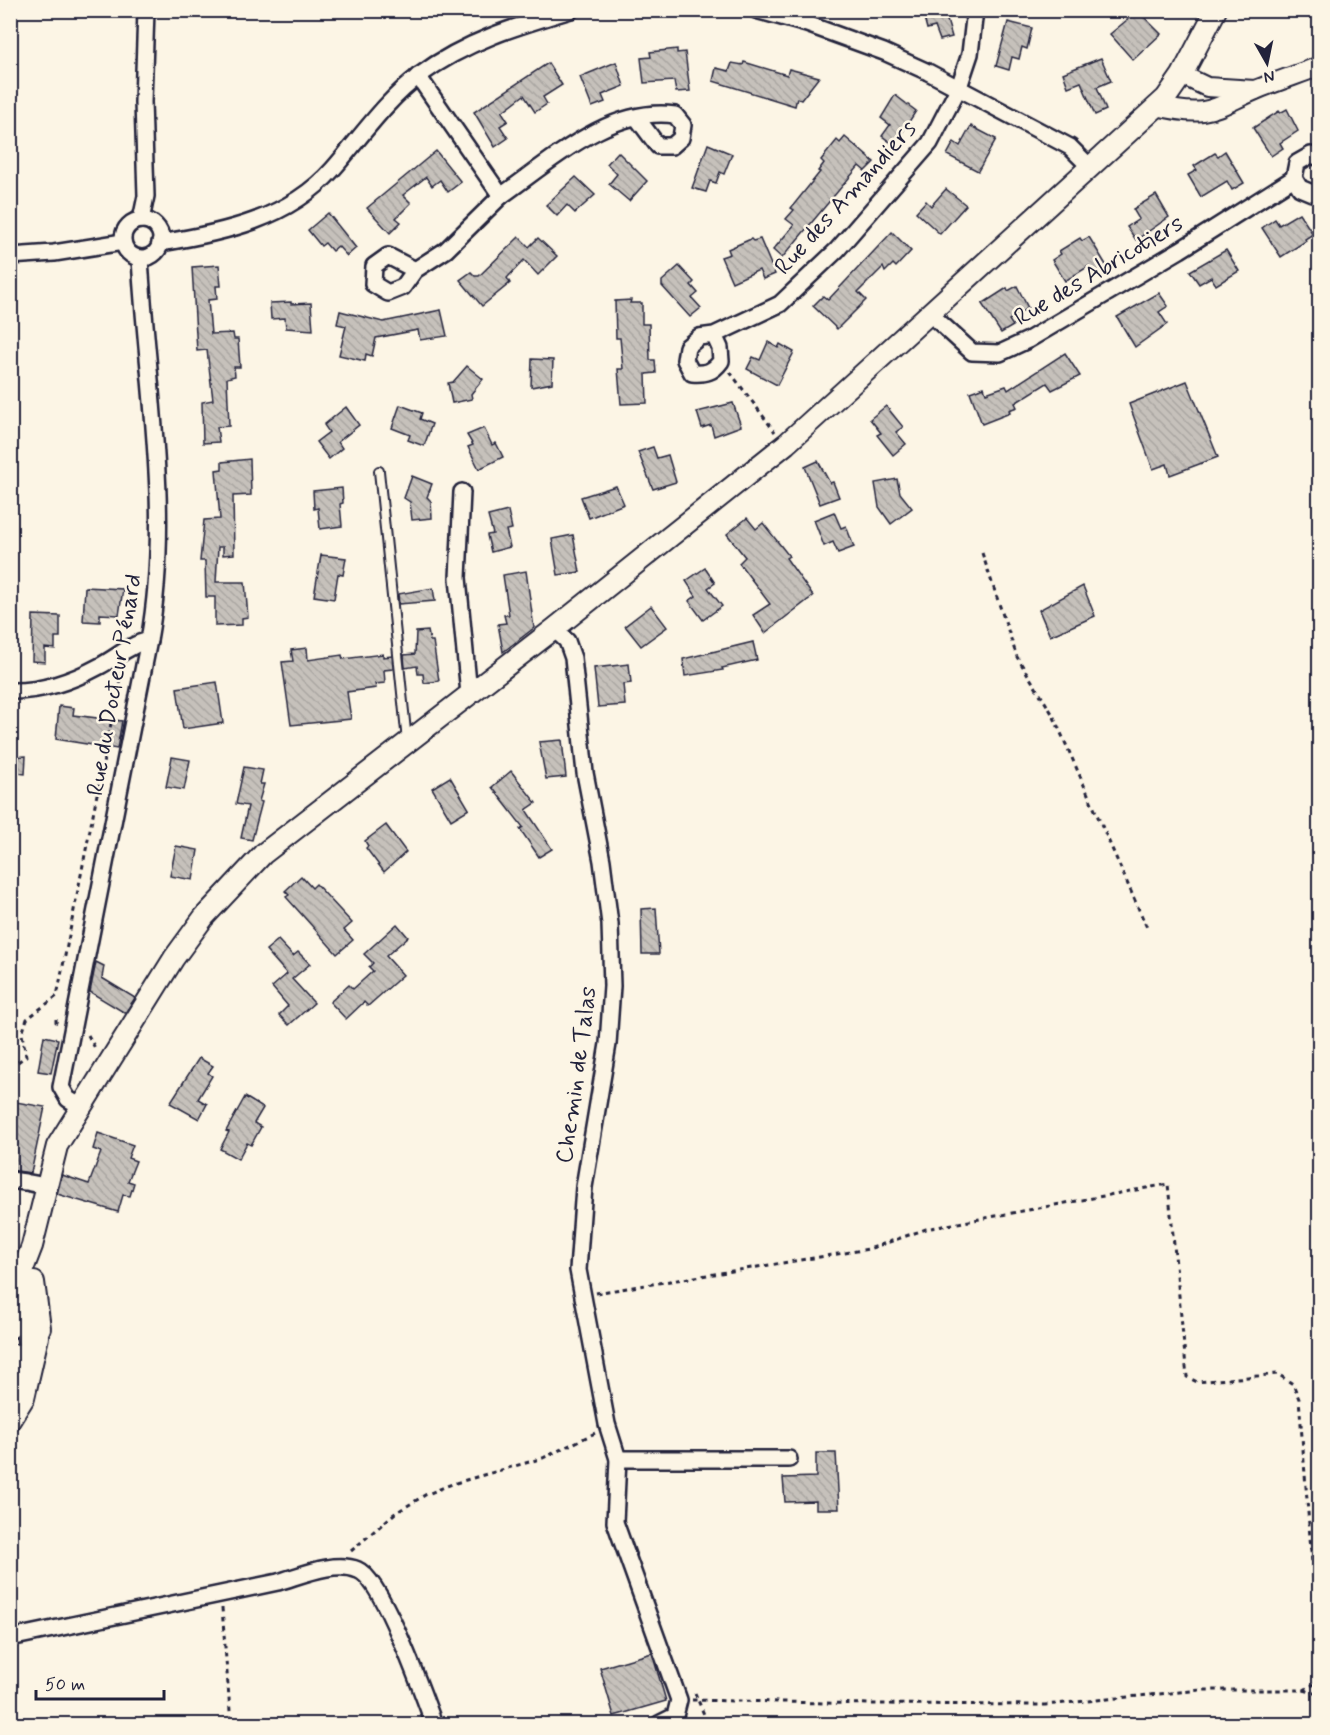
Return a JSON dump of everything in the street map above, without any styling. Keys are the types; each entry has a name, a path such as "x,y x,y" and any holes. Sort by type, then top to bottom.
{"main road":[{"path":"19,1355 40,1328 28,1183 57,1146 174,958 204,917 263,854 554,629 786,444 926,314 1157,106 1182,75 1216,10"},
{"path":"10,1328 24,1308 22,1272 32,1246"}],"street":[{"path":"141,220 146,196 143,102 146,10"},
{"path":"160,243 210,235 257,221 298,199 331,171 375,119 418,76 460,48 504,30 571,10"},
{"path":"756,10 807,24 884,51 959,87 1070,147 1090,167"},
{"name":"Rue des Amandiers","path":"714,336 780,304 837,250 930,143 959,87 970,54 975,10"},
{"path":"1157,106 1178,111 1216,110 1257,90 1320,66"},
{"path":"1182,75 1207,87 1257,90"},
{"path":"418,76 501,196"},
{"path":"415,270 446,250 501,196 567,149 611,124 638,118"},
{"path":"1320,158 1311,155 1297,163 1294,178 1300,188 1312,193 1320,190"},
{"name":"Rue des Abricotiers","path":"926,314 972,352 1000,353 1028,340 1180,250 1294,178"},
{"path":"141,220 148,220 158,229 160,243 153,254 140,258 126,250 123,236 129,224 141,220"},
{"path":"10,256 54,253 123,243"},
{"name":"Rue du Docteur Pénard","path":"82,1107 68,1099 61,1086 150,640 160,570 158,484 140,258"},
{"path":"714,336 720,348 721,361 715,369 705,374 692,373 685,360 687,347 699,337 714,336"},
{"path":"462,492 459,578 469,694"},
{"name":"Chemin de Talas","path":"554,629 567,641 573,658 585,773 602,861 610,935 612,986 608,1044 584,1187 578,1245 580,1295 607,1424 618,1459"},
{"path":"10,691 61,683 99,666 139,642 150,640"},
{"path":"10,1422 24,1308"},
{"path":"15,1386 35,1362 40,1328"},
{"path":"10,1340 19,1355"},
{"path":"659,1725 675,1716 679,1700 615,1522 618,1459 789,1459"},
{"path":"10,1638 331,1569 359,1570 374,1584 412,1664 434,1725"}],"lane":[{"path":"379,471 407,742"}],"path":[{"path":"721,361 768,425"},
{"path":"982,553 1017,657 1053,715 1148,930"},
{"path":"10,1064 14,1065 26,1056 22,1034 27,1019 57,996 126,650"},
{"path":"79,1032 88,1035 97,1052"},
{"path":"580,1295 869,1249 926,1229 1168,1184 1187,1377 1197,1382 1278,1374 1293,1384 1299,1399 1320,1663"},
{"path":"331,1569 394,1514 425,1495 452,1484 552,1454 569,1447 607,1424"},
{"path":"220,1594 231,1725"},
{"path":"1304,1690 1316,1683 1320,1672"},
{"path":"679,1700 1045,1705 1201,1690 1304,1690 1320,1695"}],"building":[{"path":"922,10 944,10 952,37 940,40 935,27 927,29"},
{"path":"1138,11 1161,34 1133,60 1110,34"},
{"path":"1008,22 1032,28 1027,49 1022,47 1019,59 1012,57 1009,70 996,66"},
{"path":"677,49 677,53 685,52 690,91 676,92 674,81 644,83 641,58 651,57 650,52"},
{"path":"1101,58 1111,81 1097,87 1106,110 1095,115 1081,82 1068,87 1063,73"},
{"path":"616,62 624,86 602,95 605,102 592,107 580,77"},
{"path":"744,62 787,75 789,69 819,77 801,100 797,98 795,106 713,81 716,68 729,71 732,63 743,65"},
{"path":"548,63 562,85 543,97 547,104 535,112 524,95 502,112 508,121 500,126 508,138 495,147 474,112"},
{"path":"895,95 916,111 894,145 882,136 890,125 881,118"},
{"path":"1287,109 1298,131 1280,143 1283,148 1271,156 1253,128 1279,111 1280,113"},
{"path":"971,126 996,139 978,171 947,155 954,142 960,146"},
{"path":"845,137 874,162 865,171 859,166 782,258 773,250 794,225 786,219 794,210 791,208 820,172 818,171 824,163 821,160 837,140 840,143"},
{"path":"708,144 732,154 724,174 720,172 716,183 710,181 706,192 692,188"},
{"path":"436,151 461,182 448,192 440,180 432,186 426,177 403,195 411,203 396,218 401,222 390,233 367,208"},
{"path":"1225,151 1244,183 1232,190 1227,181 1201,197 1188,175 1197,170 1194,166 1215,153 1218,156"},
{"path":"618,152 647,181 629,201 609,184 617,174 607,164"},
{"path":"576,177 595,195 575,213 567,205 557,216 546,205"},
{"path":"946,189 966,205 940,234 916,212 926,201 931,206"},
{"path":"1156,195 1169,217 1136,240 1127,227 1139,219 1133,209"},
{"path":"328,213 356,248 347,256 338,246 332,251 325,243 321,246 308,230"},
{"path":"1299,213 1313,234 1281,257 1262,228 1275,219 1279,225"},
{"path":"892,232 911,251 896,267 893,264 885,272 883,267 858,292 866,300 837,329 813,306 823,296 828,300"},
{"path":"519,237 529,247 538,238 557,256 538,275 524,260 507,278 510,283 482,306 460,280 471,272 479,276"},
{"path":"1089,237 1108,268 1096,276 1089,266 1065,281 1052,260 1061,254 1059,251 1080,238 1082,241"},
{"path":"751,239 753,241 760,239 775,274 763,279 759,270 732,282 721,257 730,254 728,249"},
{"path":"1226,250 1239,271 1216,285 1211,277 1199,284 1190,271"},
{"path":"219,265 221,286 216,286 217,299 208,300 211,334 233,333 234,339 238,339 240,367 234,367 235,376 227,378 229,426 217,427 219,442 203,443 202,402 213,400 207,350 197,351 192,267"},
{"path":"679,266 694,282 691,285 698,293 692,298 701,308 690,317 662,286 662,281"},
{"path":"1017,286 1028,308 1009,320 1013,326 1001,333 982,304 1007,288 1008,291"},
{"path":"1159,293 1168,306 1159,312 1167,324 1135,347 1117,317"},
{"path":"631,300 630,303 642,303 642,324 649,324 650,360 655,360 656,373 646,374 647,403 621,404 618,369 623,369 620,338 616,338 615,301"},
{"path":"291,302 291,304 311,303 313,330 286,328 285,318 271,319 270,303"},
{"path":"441,310 447,336 420,340 418,330 376,338 372,356 366,354 365,361 339,355 346,326 337,324 340,311 383,322"},
{"path":"768,342 778,348 780,344 794,352 777,385 747,369 753,357 760,360"},
{"path":"1065,353 1080,376 1052,390 1047,383 1015,403 1017,407 1009,410 1010,413 982,424 970,392 984,387 986,393 1006,386 1008,390"},
{"path":"532,359 553,360 552,383 531,387"},
{"path":"467,366 483,379 471,394 472,399 452,403 448,383 453,382"},
{"path":"1187,381 1218,457 1170,475 1167,464 1153,469 1129,404"},
{"path":"733,403 741,426 714,436 711,425 702,428 697,412"},
{"path":"400,405 422,413 420,419 432,424 424,446 408,440 410,435 392,428"},
{"path":"886,406 903,427 896,432 906,444 893,455 877,435 881,433 870,419"},
{"path":"346,407 359,425 338,442 342,448 329,459 316,442 329,432 324,425"},
{"path":"484,428 492,445 496,443 503,457 479,469 468,447 473,445 467,435"},
{"path":"653,447 657,458 668,455 676,482 653,489 638,452"},
{"path":"250,459 251,495 233,496 234,554 223,555 223,547 218,547 216,582 245,582 248,617 242,618 242,625 215,626 215,597 206,597 205,561 200,561 204,520 220,519 216,470 222,469 222,462"},
{"path":"818,461 830,483 833,482 839,497 820,504 805,467"},
{"path":"412,476 432,484 427,497 431,501 432,518 412,520 410,502 404,498"},
{"path":"897,479 900,493 912,508 891,524 879,507 875,483"},
{"path":"616,486 624,504 589,518 581,497"},
{"path":"342,488 343,503 340,504 342,526 320,529 318,508 314,509 313,491"},
{"path":"508,511 512,529 506,530 510,547 491,552 487,535 493,534 488,516"},
{"path":"834,512 841,528 846,526 854,547 838,553 833,542 824,546 814,520"},
{"path":"747,518 756,529 763,523 789,556 786,558 813,596 765,633 753,615 770,604 739,563 745,557 727,534"},
{"path":"573,535 580,572 558,575 552,539"},
{"path":"321,555 346,558 343,575 338,574 334,599 314,596"},
{"path":"705,568 715,583 708,588 722,606 703,620 689,601 696,596 686,581"},
{"path":"526,571 534,628 503,652 498,624 506,623 504,615 509,615 503,575"},
{"path":"1083,586 1095,616 1050,636 1039,610"},
{"path":"85,587 123,589 119,615 100,614 100,622 83,621"},
{"path":"433,588 435,601 399,604 398,594"},
{"path":"651,606 667,627 641,646 625,626"},
{"path":"33,615 60,616 60,637 55,637 55,649 45,648 45,662 32,661"},
{"path":"428,631 430,641 433,641 439,681 424,683 423,674 418,674 417,666 405,668 404,655 415,654 416,632"},
{"path":"753,642 757,660 722,668 723,670 685,676 683,659"},
{"path":"307,648 308,660 342,655 343,659 383,654 383,657 392,656 393,669 384,670 385,683 375,684 376,688 347,692 351,719 291,725 282,662 293,661 291,650"},
{"path":"629,664 631,683 623,684 625,705 598,707 594,668"},
{"path":"217,682 223,723 183,729 177,688"},
{"path":"59,706 74,708 73,715 122,721 117,749 56,739"},
{"path":"562,740 566,777 546,779 539,742"},
{"path":"26,756 25,774 10,772 10,757"},
{"path":"172,757 190,760 184,790 166,787"},
{"path":"244,767 263,770 260,784 264,784 259,801 262,802 252,840 241,838 248,806 236,804"},
{"path":"511,771 536,803 526,810 552,849 539,857 520,829 523,827 492,787"},
{"path":"450,777 469,809 451,820 432,788"},
{"path":"386,825 406,852 384,872 366,848 368,846 365,841"},
{"path":"176,846 198,850 193,880 170,876"},
{"path":"301,876 312,888 316,884 352,923 344,930 353,940 337,954 286,897 289,895 285,891"},
{"path":"656,908 659,954 642,954 641,909"},
{"path":"397,924 408,937 386,956 403,975 368,1006 364,1002 346,1019 330,1002 349,985 353,989 373,971 369,967 373,963 364,954"},
{"path":"278,940 293,956 298,952 310,964 292,979 314,1003 289,1025 279,1015 288,1006 272,987 287,974 266,950"},
{"path":"96,962 104,966 102,978 135,998 125,1013 90,992"},
{"path":"44,1036 58,1039 51,1073 38,1071"},
{"path":"199,1058 213,1066 208,1073 212,1076 198,1099 207,1104 199,1119 170,1103"},
{"path":"245,1097 263,1108 254,1123 261,1127 251,1145 247,1143 238,1159 220,1149 229,1132 226,1131"},
{"path":"10,1101 45,1107 31,1173 10,1170"},
{"path":"98,1133 133,1145 128,1158 136,1161 128,1181 134,1183 130,1196 123,1195 118,1212 57,1194 62,1175 89,1184 101,1152 93,1149"},
{"path":"816,1453 836,1453 839,1509 816,1509 816,1501 785,1502 783,1478 816,1477"},
{"path":"652,1653 666,1701 614,1716 600,1668"}]}
